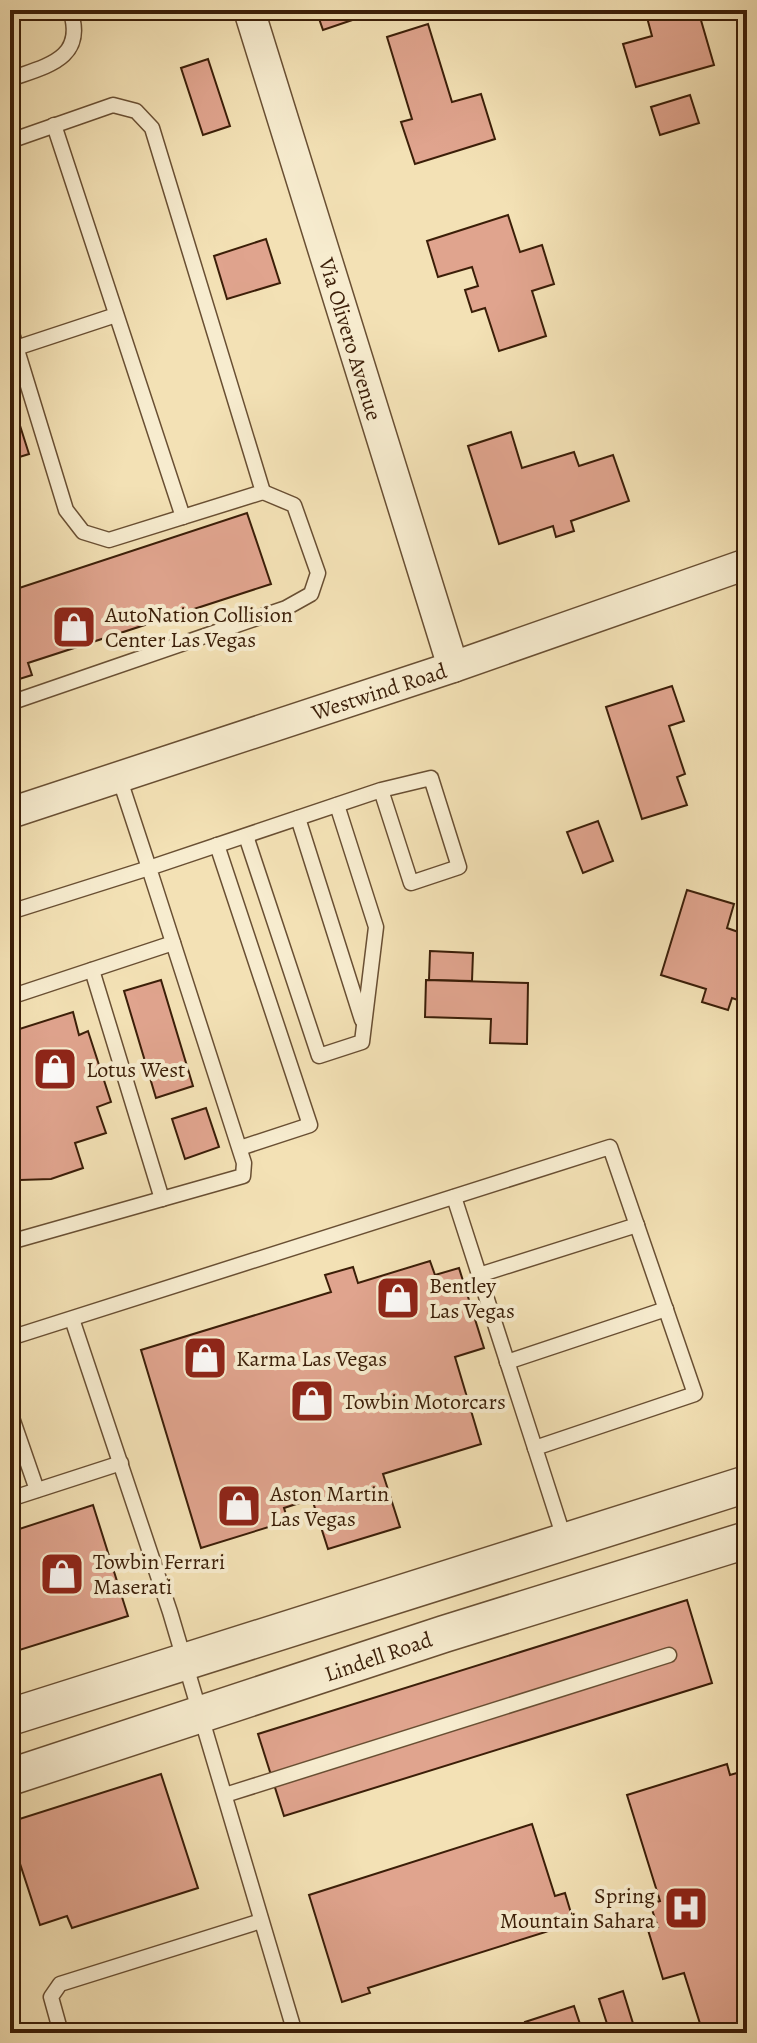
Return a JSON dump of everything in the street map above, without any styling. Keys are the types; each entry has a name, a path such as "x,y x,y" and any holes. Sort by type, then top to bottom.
{"street":[{"name":"Via Olivero Avenue","path":"249,10 453,667"},
{"name":"Westwind Road","path":"10,813 453,667 747,564"},
{"path":"10,1717 747,1484"},
{"name":"Lindell Road","path":"10,1777 201,1717 403,1648 747,1540"},
{"path":"403,1648 427,1614 455,1601 563,1564 565,1541"}],"lane":[{"path":"10,79 59,60 73,42 75,25 70,10"},
{"path":"10,141 113,105 136,111 152,128 263,492"},
{"path":"54,125 183,517"},
{"path":"13,350 116,315"},
{"path":"10,327 13,350 66,510 83,532 109,540 263,492 294,505 318,573 311,594 286,608 10,703"},
{"path":"10,1242 243,1176 240,1148 119,777"},
{"path":"10,912 381,790 431,778 459,867 411,883 381,790"},
{"path":"246,836 319,1056 362,1042 376,927 337,805"},
{"path":"298,818 364,1027"},
{"path":"217,845 310,1125 240,1148"},
{"path":"10,997 173,943"},
{"path":"92,970 162,1199"},
{"path":"10,1338 610,1147 695,1394 535,1448"},
{"path":"454,1197 565,1541"},
{"path":"479,1275 637,1225"},
{"path":"507,1362 666,1309"},
{"path":"72,1319 185,1662 295,2033"},
{"path":"10,1412 37,1490"},
{"path":"10,1499 121,1463"},
{"path":"225,1795 669,1655"},
{"path":"61,2033 51,1997 60,1984 261,1921"}],"building":[{"path":"316,10 362,10 364,16 323,30"},
{"path":"645,10 698,10 714,65 636,87 623,44 652,36"},
{"path":"428,24 452,102 481,94 495,139 415,164 401,122 412,119 387,37"},
{"path":"208,59 230,126 203,135 181,68"},
{"path":"690,95 699,123 660,135 651,107"},
{"path":"508,215 520,252 542,245 554,284 532,291 546,336 499,351 485,308 472,312 465,290 478,286 472,267 438,277 427,241"},
{"path":"266,239 280,283 227,299 214,256"},
{"path":"10,394 29,454 10,460"},
{"path":"511,432 522,468 574,452 579,466 613,455 629,501 571,521 574,531 556,537 553,526 499,544 468,446"},
{"name":"AutoNation Collision Center Las Vegas","path":"247,513 271,584 28,663 32,675 10,682 10,591"},
{"path":"672,686 684,721 669,726 685,774 677,777 687,805 642,819 606,707"},
{"path":"598,821 613,861 583,873 567,832"},
{"path":"687,890 734,904 727,928 747,935 747,1003 732,998 728,1010 702,1002 706,989 661,975"},
{"path":"430,951 473,953 472,981 429,980"},
{"path":"161,980 193,1086 156,1098 124,991"},
{"path":"426,980 528,983 527,1044 490,1043 491,1019 425,1017"},
{"name":"Lotus West","path":"73,1012 79,1035 88,1031 111,1102 97,1107 106,1133 75,1143 83,1168 51,1179 20,1180 10,1174 10,1032"},
{"path":"206,1108 219,1147 185,1159 172,1119"},
{"name":"Towbin Motorcars","path":"430,1261 435,1275 459,1268 484,1348 455,1357 481,1444 383,1474 400,1527 328,1549 312,1499 284,1508 288,1521 201,1548 141,1350 331,1292 325,1275 353,1267 358,1283"},
{"name":"Towbin Ferrari Maserati","path":"93,1505 128,1616 10,1653 10,1532"},
{"path":"687,1600 712,1683 284,1816 258,1734"},
{"name":"Spring Mountain Sahara","path":"727,1764 730,1775 747,1770 747,2033 703,2033 684,1973 663,1979 648,1930 658,1927 650,1904 660,1901 627,1795"},
{"path":"161,1774 198,1888 72,1928 67,1916 40,1925 10,1833 10,1822"},
{"path":"532,1824 555,1896 565,1893 574,1923 368,1988 370,1993 342,2002 309,1895"},
{"path":"623,1991 636,2033 610,2033 599,1999"},
{"path":"574,2006 583,2033 528,2033 525,2022"}],"place":[{"name":"AutoNation Collision Center Las Vegas","path":"74,627"},
{"name":"Lotus West","path":"55,1069"},
{"name":"Bentley Las Vegas","path":"398,1298"},
{"name":"Karma Las Vegas","path":"205,1358"},
{"name":"Towbin Motorcars","path":"312,1401"},
{"name":"Aston Martin Las Vegas","path":"239,1506"},
{"name":"Towbin Ferrari Maserati","path":"62,1574"},
{"name":"Spring Mountain Sahara","path":"686,1908"}]}
